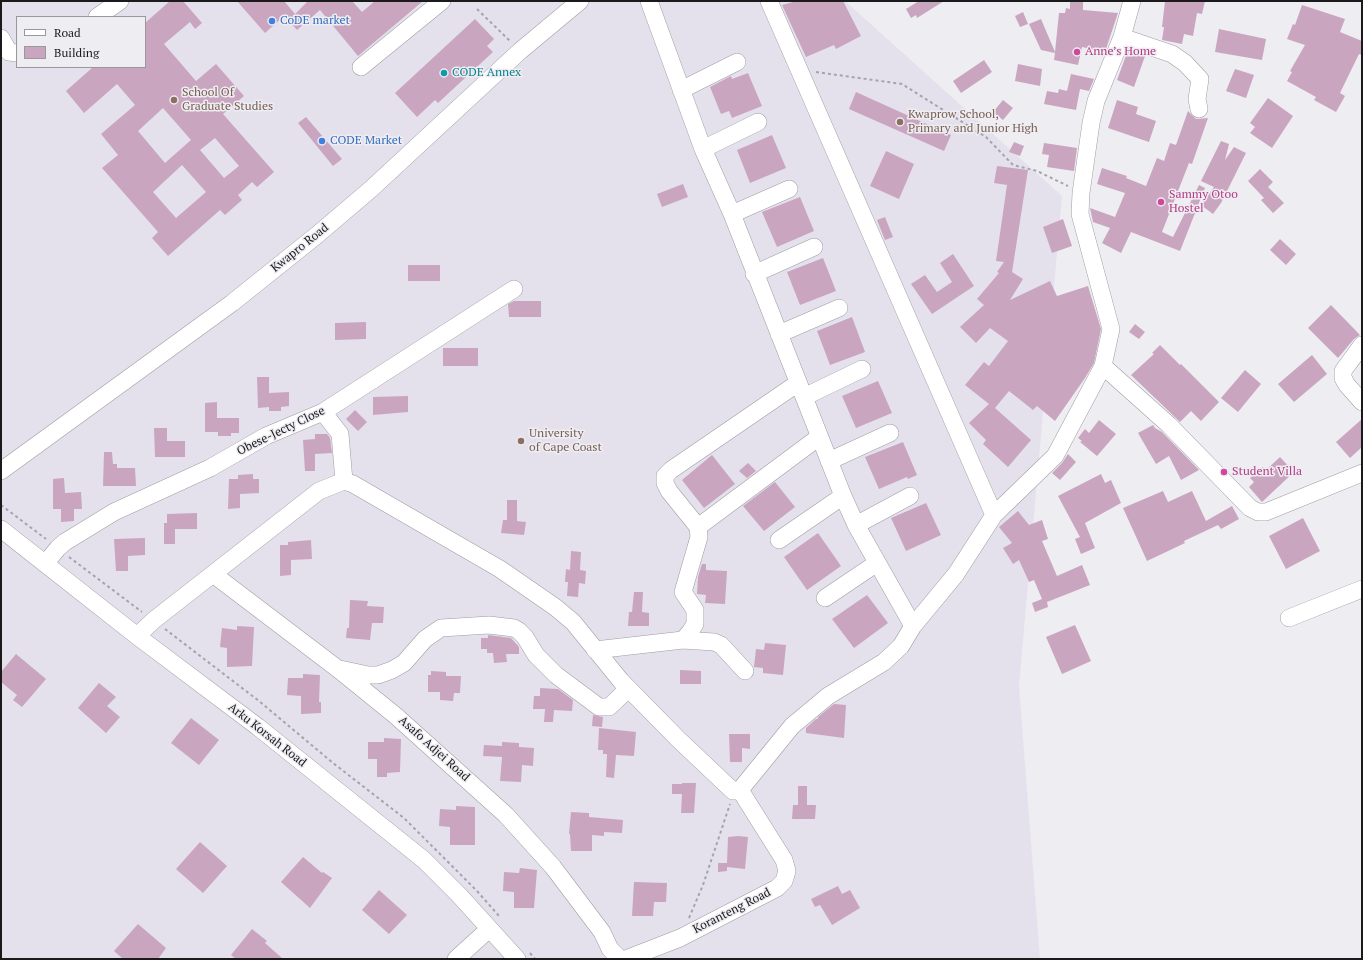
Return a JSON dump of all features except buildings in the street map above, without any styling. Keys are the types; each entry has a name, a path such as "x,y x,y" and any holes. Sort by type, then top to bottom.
{"street":[{"path":"98,16 120,1"},
{"path":"361,67 442,1"},
{"name":"Kwapro Road","path":"1,471 204,325 317,235 371,189 520,51 580,1"},
{"path":"649,1 703,149 732,214 754,274 843,496 856,525 913,626"},
{"path":"769,1 994,515"},
{"path":"137,636 154,620 319,491 344,481 353,484 500,569 561,612 572,622 628,689 736,790 792,726 828,696 884,662 901,646 913,626 956,574 994,515 1055,456 1103,366 1111,329 1080,214 1081,193 1091,123 1096,101 1122,37 1132,1"},
{"path":"1122,37 1172,54 1185,63 1200,79 1197,99 1199,109"},
{"path":"1,38 10,52 16,54"},
{"path":"681,90 737,62"},
{"path":"703,149 758,122"},
{"path":"732,214 789,189"},
{"path":"754,274 814,247"},
{"name":"Obese-Jecty Close","path":"45,564 58,548 114,512 210,468 266,436 323,412 514,289"},
{"path":"779,334 839,308"},
{"path":"1362,345 1343,371 1343,378 1347,386 1362,402"},
{"path":"1103,366 1169,425 1250,508 1258,512 1266,512 1362,473"},
{"path":"684,640 695,624 696,617 695,610 683,592 699,537 698,527 669,491 665,483 664,476 671,470 801,390 862,369"},
{"path":"323,412 340,434 344,481"},
{"path":"829,462 890,433"},
{"path":"698,527 819,437"},
{"path":"779,540 843,496"},
{"path":"856,525 910,496"},
{"name":"Arku Korsah Road","path":"1,529 137,636 258,727 424,860 459,895 517,959"},
{"path":"825,598 877,564"},
{"name":"Asafo Adjei Road","path":"213,574 338,669 419,734 506,815 553,868 602,932 610,949 620,959"},
{"path":"1289,618 1362,589"},
{"path":"338,669 368,675 378,675 392,670 404,663 425,639 441,628 489,625 514,628 519,631 525,637 536,654 556,676 599,707 609,707 628,689"},
{"path":"595,650 684,640 714,642 721,645 745,670"},
{"name":"Koranteng Road","path":"626,959 680,938 777,888 784,881 787,871 784,860 736,790"},
{"path":"456,959 489,929"}],"path":[{"path":"477,9 520,51"},
{"path":"798,70 902,84 986,137 1013,165 1037,171 1081,193"},
{"path":"680,938 703,885 736,790"}],"shaded area":[{"name":"University of Cape Coast","path":"1,1 845,1 1062,196 1019,686 1040,959 1,959"}],"place":[{"name":"CoDE market","path":"272,21"},
{"name":"Anne’s Home","path":"1077,52"},
{"name":"CODE Annex","path":"444,73"},
{"name":"School Of Graduate Studies","path":"174,100"},
{"name":"Kwaprow School, Primary and Junior High","path":"900,122"},
{"name":"CODE Market","path":"322,141"},
{"name":"Sammy Otoo Hostel","path":"1161,202"},
{"name":"University of Cape Coast","path":"521,441"},
{"name":"Student Villa","path":"1224,472"}]}
